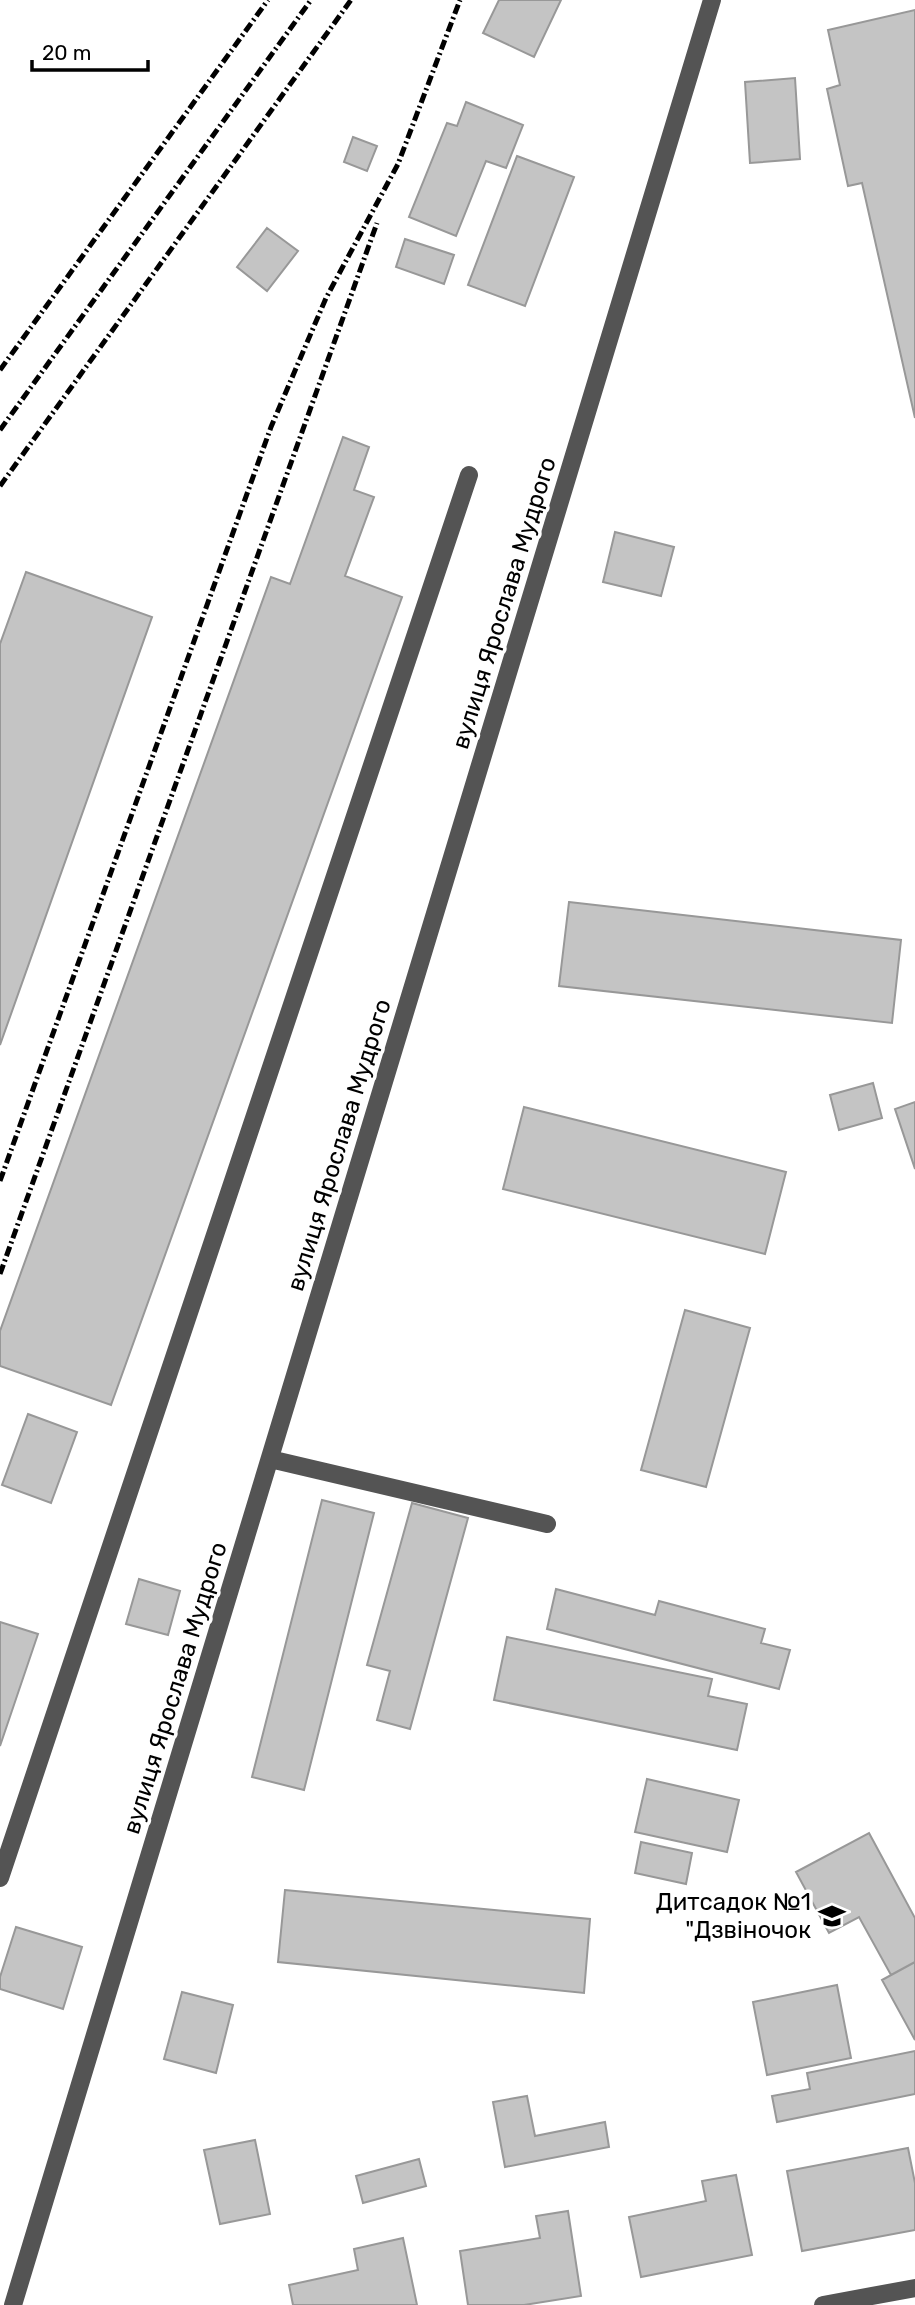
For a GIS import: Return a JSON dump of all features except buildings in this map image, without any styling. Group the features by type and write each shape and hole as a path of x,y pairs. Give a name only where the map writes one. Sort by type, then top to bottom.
{"street":[{"name":"вулиця Ярослава Мудрого","path":"13,2305 712,0"},
{"path":"0,1878 469,475"},
{"path":"270,1459 547,1524"},
{"path":"823,2305 915,2288"}],"railway":[{"path":"0,370 268,0"},
{"path":"0,430 311,0"},
{"path":"0,486 351,0"},
{"path":"0,1181 271,427 326,298 398,164 460,0"},
{"path":"0,1274 377,223"}],"place":[{"name":"Дитсадок №1 \"Дзвіночок","path":"832,1916"}]}
